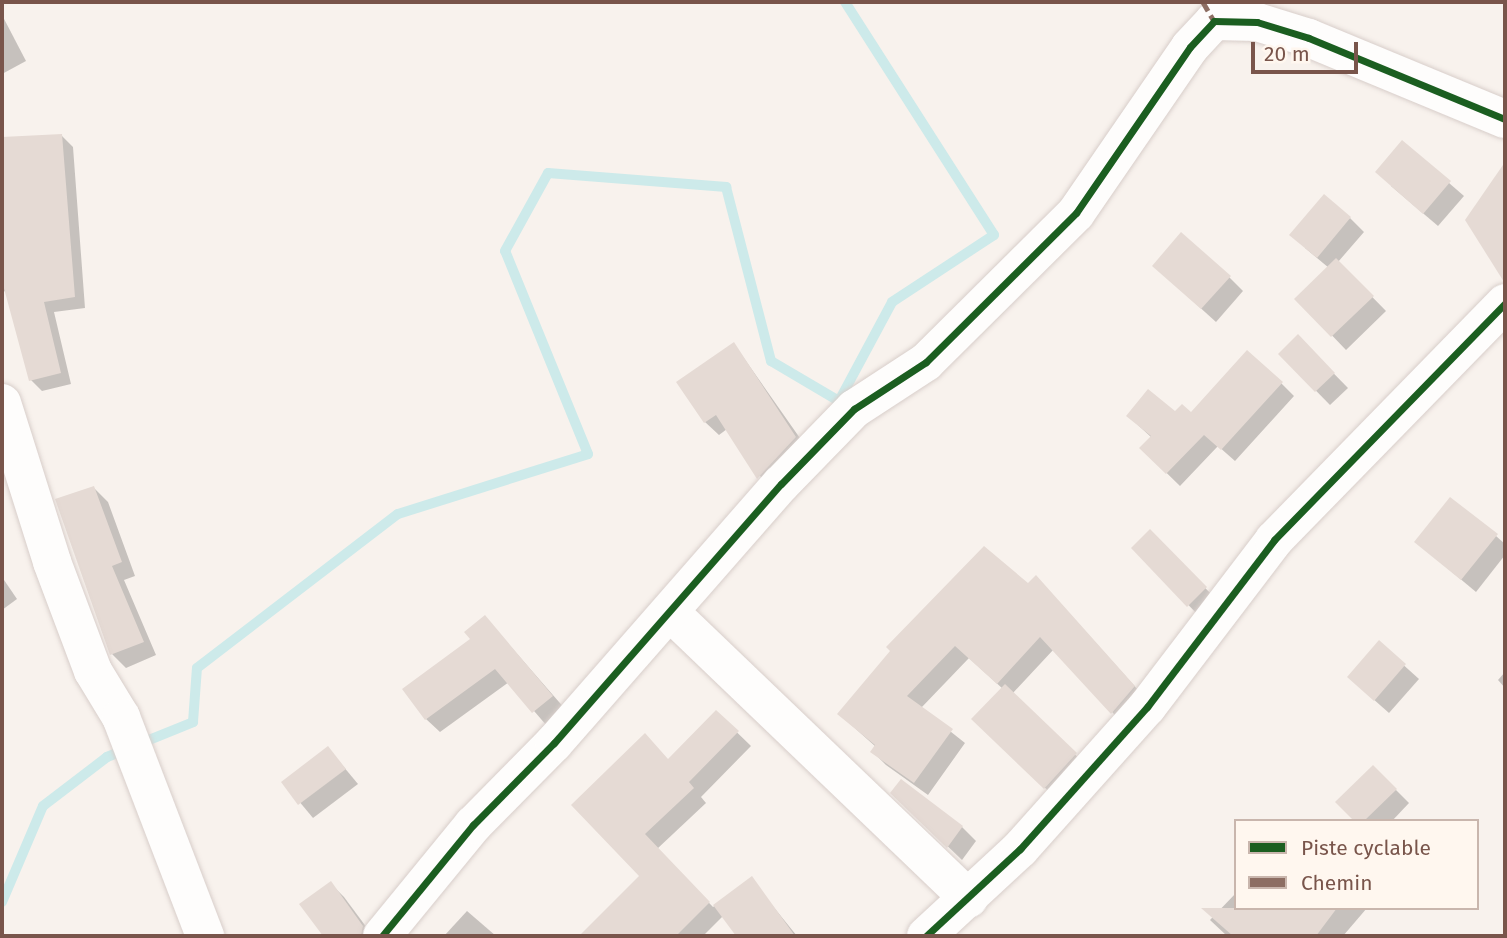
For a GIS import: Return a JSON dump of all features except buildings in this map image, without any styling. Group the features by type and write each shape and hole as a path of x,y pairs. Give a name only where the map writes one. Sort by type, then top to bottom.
{"street":[{"path":"382,936 472,825 554,743 781,484 854,409 926,362 1076,213 1190,47 1214,21 1257,22 1309,38 1505,119"},
{"path":"926,936 1020,849 1147,707 1274,540 1505,303"},
{"path":"2,403 52,562 93,671 121,717 206,936"},
{"path":"670,612 969,899"}],"waterway":[{"path":"2,902 43,806 107,757 193,722 197,668 398,514 588,454 505,251 548,173 726,187 771,361 839,401 892,302 994,235 845,2"}],"marked path":[{"path":"1203,2 1214,21"}],"cycle path":[{"path":"382,936 473,825 554,743 781,484 854,409 926,362 1076,213 1190,47 1214,21 1257,22 1309,38 1505,119"},
{"path":"926,936 1020,849 1147,707 1274,540 1505,303"}]}
